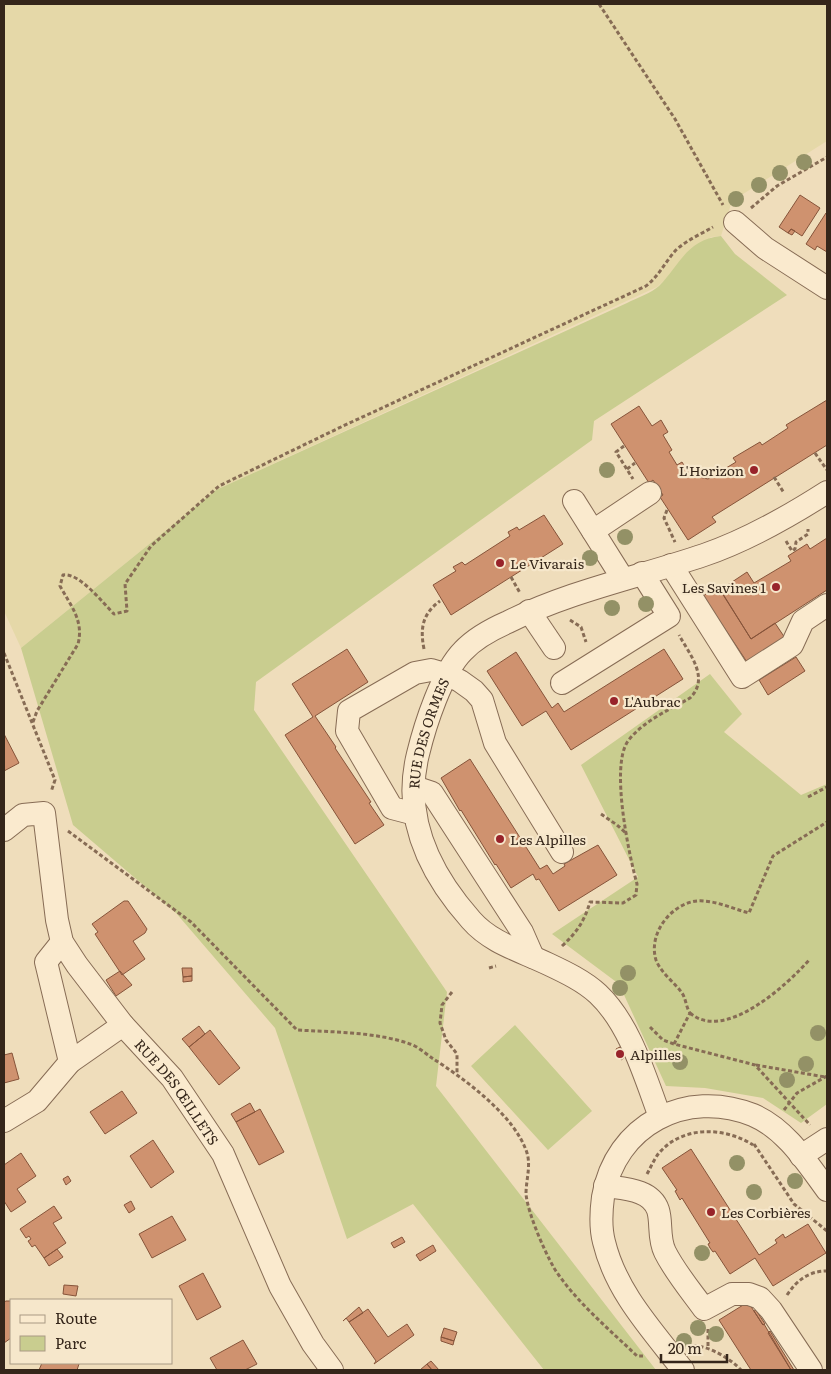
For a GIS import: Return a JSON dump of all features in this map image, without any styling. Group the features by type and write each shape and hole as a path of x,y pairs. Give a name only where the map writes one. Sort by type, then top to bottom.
{"street":[{"path":"734,222 764,248 827,288"},
{"name":"RUE DES ORMES","path":"660,1116 630,1040 606,1002 578,979 504,946 487,934 474,923 452,898 426,856 417,831 414,787 415,764 439,672 478,639 529,611 745,539 827,492"},
{"path":"593,531 647,495"},
{"path":"562,684 669,616 593,531 574,501"},
{"path":"677,563 742,677 792,646 803,621 827,606"},
{"path":"529,611 554,648"},
{"path":"415,814 392,808 347,732 350,711 402,679 439,672 474,691 482,700 495,742 562,852"},
{"path":"414,787 432,793 541,961"},
{"path":"4,830 23,815 44,814"},
{"name":"RUE DES ŒILLETS","path":"44,814 57,920 62,942 77,965 123,1025 172,1078 223,1154 280,1286 314,1344 332,1370"},
{"path":"62,942 46,962 70,1062"},
{"path":"4,1122 37,1101 70,1062 123,1025"},
{"path":"682,1360 616,1279 603,1240 601,1220 605,1186 614,1161 622,1148 636,1133 660,1116 676,1110 698,1107 733,1109 754,1116 771,1126 792,1144 827,1190"},
{"path":"801,1156 826,1140"},
{"path":"605,1186 636,1190 650,1198 658,1211 659,1230 664,1251 704,1309 732,1294 749,1294 760,1298 771,1310 811,1370"}],"path":[{"path":"599,4 675,119 734,222"},
{"path":"33,722 37,711 78,644 82,632 78,617 60,586 63,576 69,574 78,577 114,614 127,611 124,584 151,546 219,486 343,426 646,286 656,278 676,251 690,240 715,225 734,222 777,186 827,157"},
{"path":"624,446 616,452 647,495"},
{"path":"816,453 827,470"},
{"path":"627,469 635,463"},
{"path":"667,510 664,518 677,563"},
{"path":"787,542 792,551 795,549 796,542 808,534 805,524"},
{"path":"439,672 423,648 422,625 429,610 440,601"},
{"path":"541,961 575,935 582,924 590,902 622,903 636,895 637,884 627,834 620,779 620,764 626,743 641,728 690,698 699,684 696,666 669,616"},
{"path":"565,618 580,627 593,664"},
{"path":"4,653 55,780 44,814 191,922 298,1030 353,1033 411,1044 457,1074 496,1109 516,1131 529,1162 526,1195 534,1223 554,1268 570,1289 637,1356 682,1360 694,1346 708,1349 730,1360 741,1370"},
{"path":"808,798 827,787"},
{"path":"600,814 627,834"},
{"path":"810,959 780,990 760,1004 738,1015 719,1020 694,1017 690,1014 682,994 659,966 655,958 655,944 660,928 670,914 680,906 693,901 705,901 749,913 773,856 827,822"},
{"path":"452,992 442,1005 440,1023 446,1040 457,1054 457,1074"},
{"path":"674,1044 690,1014"},
{"path":"648,1024 663,1040 674,1044 755,1064 826,1076"},
{"path":"755,1064 826,1140"},
{"path":"781,1115 797,1093 826,1076"},
{"path":"636,1190 659,1154 679,1138 711,1131 734,1135 753,1145 794,1204 827,1232"},
{"path":"753,1145 757,1141"},
{"path":"771,1310 785,1298 795,1283 810,1274 827,1271"}],"shaded area":[{"path":"4,4 827,4 827,141 732,201 721,236 711,237 657,287 216,490 21,648 4,611"}],"green space":[{"path":"721,236 735,254 787,295 594,421 592,440 256,682 254,710 447,992 436,1086 656,1370 544,1370 413,1204 347,1239 275,1028 176,913 73,825 21,648 216,490 648,293 659,286 692,248 709,238"},
{"path":"710,674 742,714 724,732 801,795 827,784 827,1104 801,1123 763,1098 705,1088 666,1086 619,984 552,934 638,877 581,765"},
{"path":"515,1025 592,1111 548,1150 471,1066"}],"building":[{"path":"800,195 820,208 802,236 791,229 788,233 779,227"},
{"path":"826,213 827,252 817,246 815,250 806,244"},
{"path":"791,229 795,231 792,235 788,233"},
{"name":"L'Horizon","path":"827,400 827,445 712,517 716,522 688,540 660,497 663,495 653,480 649,483 611,424 639,406 652,426 661,420 668,432 663,435 672,450 669,452 677,465 682,462 690,475 708,479 736,462 733,458 760,442 762,445 788,428 786,425"},
{"name":"Le Vivarais","path":"544,515 563,544 451,615 433,585 456,571 453,567 462,562 465,565 510,536 508,532 517,527 519,530"},
{"name":"Les Savines 1","path":"827,538 827,590 751,639 720,590 747,572 754,583 791,561 788,556 807,544 810,549"},
{"path":"718,586 751,639 775,623 785,638 747,662 703,596"},
{"path":"347,649 368,682 315,716 384,825 355,844 285,735 313,717 292,684"},
{"name":"L'Aubrac","path":"664,649 683,679 571,750 546,711 522,726 487,671 516,652 552,708 558,703 564,712"},
{"path":"796,657 805,671 768,695 759,680"},
{"path":"4,734 19,763 4,771"},
{"name":"Les Alpilles","path":"470,759 540,869 547,865 553,874 565,866 564,864 598,845 617,875 559,911 539,879 536,880 533,874 511,888 460,811 441,778"},
{"path":"124,901 128,901 147,929 145,933 133,941 145,959 122,975 95,934 98,932 92,924"},
{"path":"182,968 192,968 192,976 183,977"},
{"path":"120,971 132,985 116,996 106,980"},
{"path":"192,976 192,981 183,982 183,977"},
{"path":"199,1026 205,1034 189,1047 182,1039"},
{"path":"210,1030 240,1068 219,1085 189,1047"},
{"name":"Alpilles","path":"620,1047 624,1058 621,1060 616,1049"},
{"path":"12,1053 19,1079 4,1083 4,1055"},
{"path":"122,1091 137,1113 105,1134 90,1112"},
{"path":"250,1103 255,1112 236,1122 231,1114"},
{"path":"260,1109 284,1152 259,1165 236,1122"},
{"path":"153,1140 174,1172 151,1188 130,1156"},
{"name":"Les Corbières","path":"691,1149 759,1255 777,1243 775,1240 783,1234 785,1238 808,1224 826,1253 773,1286 755,1258 730,1274 715,1251 713,1252 710,1248 708,1244 710,1243 682,1198 680,1200 675,1191 677,1190 662,1168"},
{"path":"21,1153 36,1176 17,1189 26,1202 11,1212 4,1201 4,1165"},
{"path":"68,1176 71,1181 66,1185 63,1179"},
{"path":"131,1201 135,1209 129,1213 124,1205"},
{"path":"54,1206 62,1218 53,1223 66,1243 44,1258 35,1245 32,1247 28,1241 31,1239 29,1236 26,1238 20,1229"},
{"path":"172,1216 186,1240 152,1258 139,1234"},
{"path":"402,1237 405,1242 394,1248 391,1243"},
{"path":"433,1245 436,1251 420,1261 416,1255"},
{"path":"57,1249 63,1257 49,1266 44,1258"},
{"path":"203,1273 221,1307 197,1320 179,1286"},
{"path":"64,1285 78,1286 76,1296 63,1294"},
{"path":"10,1301 10,1339 4,1343 4,1302"},
{"path":"748,1302 764,1324 791,1370 751,1370 719,1320"},
{"path":"359,1307 363,1313 349,1322 346,1318"},
{"path":"368,1309 388,1337 407,1324 414,1335 374,1364 376,1361 349,1322"},
{"path":"756,1310 765,1324 763,1325 754,1311"},
{"path":"444,1328 457,1332 454,1341 441,1337"},
{"path":"770,1331 794,1370 791,1370 768,1333"},
{"path":"441,1337 454,1341 453,1345 441,1341"},
{"path":"243,1340 257,1364 245,1370 217,1370 210,1358"},
{"path":"431,1361 439,1370 432,1370 427,1364"},
{"path":"42,1364 79,1364 77,1370 39,1370"},
{"path":"427,1364 432,1370 420,1370"}],"place":[{"name":"L'Horizon","path":"754,470"},
{"name":"Le Vivarais","path":"500,563"},
{"name":"Les Savines 1","path":"776,587"},
{"name":"L'Aubrac","path":"614,701"},
{"name":"Les Alpilles","path":"500,839"},
{"name":"Alpilles","path":"620,1054"},
{"name":"Les Corbières","path":"711,1212"}]}
